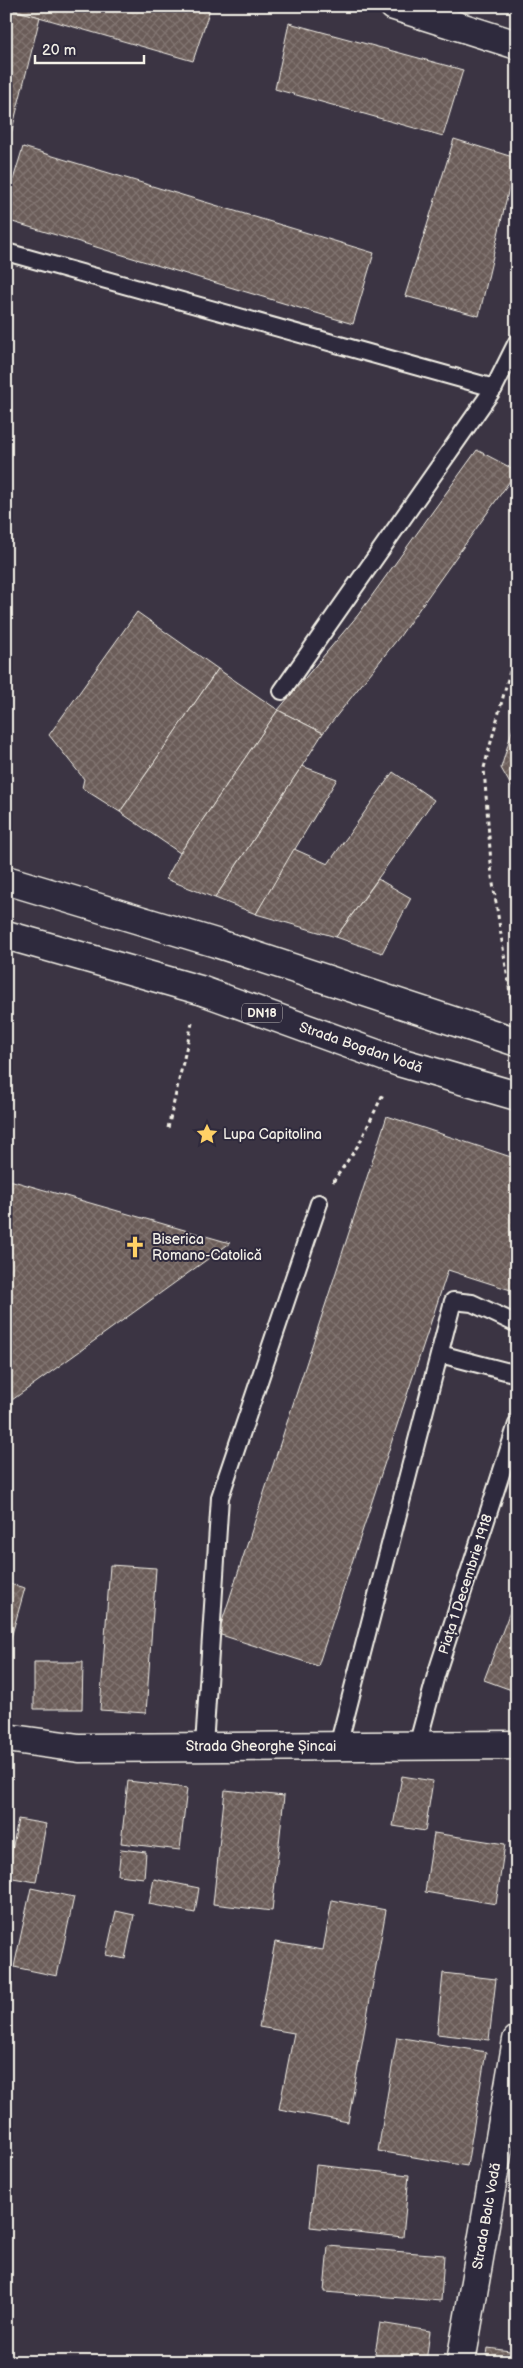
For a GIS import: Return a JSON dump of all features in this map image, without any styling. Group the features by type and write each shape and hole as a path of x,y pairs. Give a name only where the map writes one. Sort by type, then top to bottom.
{"main road":[{"path":"394,6 517,45"},
{"path":"6,880 216,943 517,1042"},
{"name":"Strada Bogdan Vodă","path":"6,935 200,990 399,1062 517,1096"},
{"name":"Strada Gheorghe Șincai","path":"6,1738 79,1748 517,1745"},
{"name":"Strada Balc Vodă","path":"461,2362 517,2040"}],"lane":[{"path":"6,252 494,388"},
{"path":"282,691 494,388 517,342"},
{"path":"204,1746 220,1497 319,1204"},
{"path":"338,1746 454,1301 472,1303 517,1324"},
{"path":"440,1354 517,1374"},
{"name":"Piața 1 Decembrie 1918","path":"417,1746 436,1675 517,1424"}],"path":[{"path":"514,1014 492,878 484,768 517,645"},
{"path":"168,1128 200,990"},
{"path":"319,1204 359,1144 399,1062"}],"building":[{"path":"12,6 211,6 193,61 11,9"},
{"path":"6,8 40,17 6,154"},
{"path":"289,23 463,70 443,136 275,89"},
{"path":"454,139 516,158 479,316 405,296"},
{"path":"23,147 374,253 353,324 6,220 6,203"},
{"path":"477,450 517,471 400,636 323,733 278,710 358,615"},
{"path":"137,612 218,669 120,812 82,788 84,779 49,735"},
{"path":"218,669 278,710 180,853 120,812"},
{"path":"278,710 323,733 215,898 166,879 180,853"},
{"path":"517,714 517,796 501,768"},
{"path":"302,766 337,779 256,914 215,898"},
{"path":"393,772 434,800 336,937 256,914 294,849 328,864"},
{"path":"378,879 411,898 382,953 336,937"},
{"path":"387,1116 517,1159 517,1292 448,1270 318,1666 218,1634"},
{"path":"6,1179 230,1243 12,1400 6,1308"},
{"path":"110,1565 156,1568 146,1713 100,1710"},
{"path":"6,1583 25,1588 10,1641 6,1640"},
{"path":"517,1593 517,1692 484,1680"},
{"path":"34,1662 83,1662 82,1709 34,1709"},
{"path":"402,1776 433,1781 425,1831 393,1826"},
{"path":"128,1781 187,1788 180,1850 121,1843"},
{"path":"225,1790 284,1796 272,1911 213,1904"},
{"path":"18,1819 46,1824 36,1882 7,1877"},
{"path":"434,1833 505,1844 496,1904 425,1892"},
{"path":"121,1849 146,1852 144,1878 118,1875"},
{"path":"154,1879 199,1888 195,1913 149,1904"},
{"path":"31,1888 74,1897 57,1976 14,1967"},
{"path":"332,1900 386,1910 348,2122 279,2109 294,2033 259,2027 275,1942 323,1950"},
{"path":"116,1911 134,1915 125,1959 106,1955"},
{"path":"443,1973 496,1979 489,2040 437,2034"},
{"path":"397,2037 486,2052 467,2166 378,2151"},
{"path":"316,2165 409,2175 403,2237 310,2227"},
{"path":"328,2246 444,2255 441,2301 324,2292"},
{"path":"380,2323 430,2331 426,2362 374,2360"},
{"path":"488,2348 517,2352 517,2362 486,2362"}],"place":[{"name":"Lupa Capitolina","path":"207,1134"},
{"name":"Biserica Romano-Catolică","path":"135,1247"}]}
